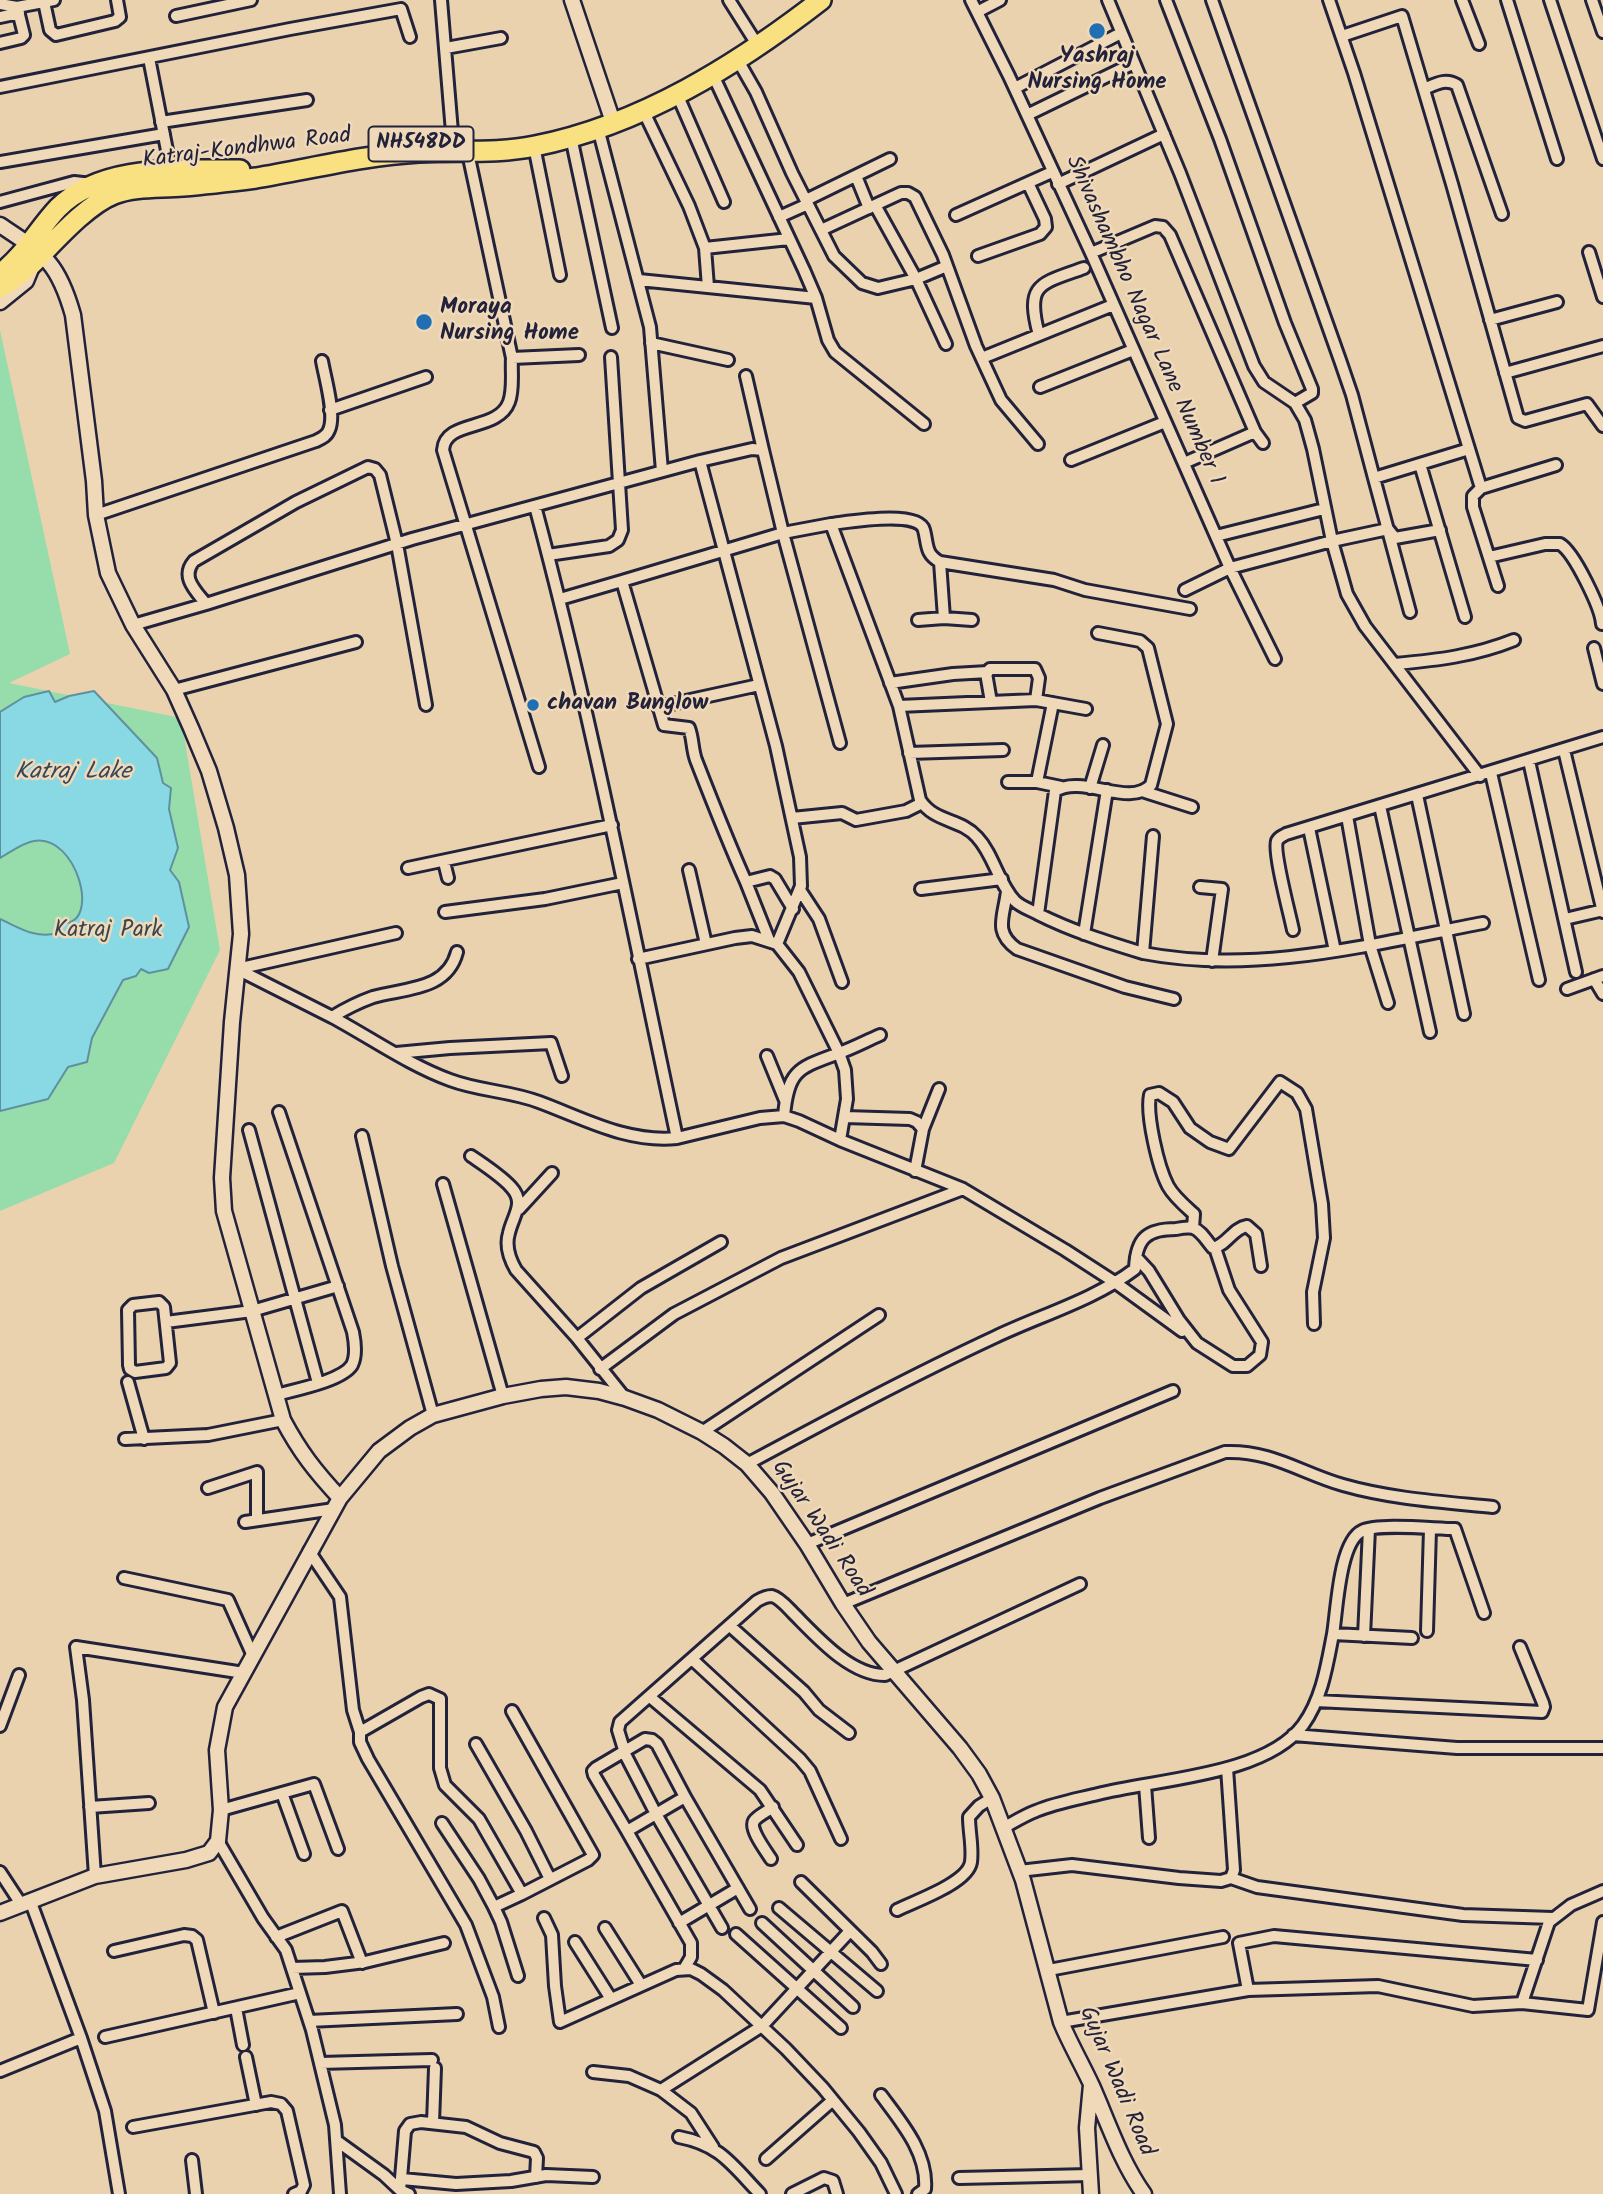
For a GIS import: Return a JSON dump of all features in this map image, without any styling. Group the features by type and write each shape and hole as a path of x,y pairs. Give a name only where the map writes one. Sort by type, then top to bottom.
{"highway":[{"name":"Katraj-Kondhwa Road","path":"19,261 113,195 135,189 243,180 418,152 532,138 643,110 713,75 753,38 807,0"},
{"name":"Katraj-Kondhwa Road","path":"19,261 59,207 81,189 130,174 263,168 384,144 461,148 534,146 571,137 735,56 821,0"},
{"name":"NH548DD","path":"0,288 19,261"}],"street":[{"path":"0,17 49,1 50,30 56,35 116,21 120,17 117,0"},
{"path":"176,16 251,0"},
{"path":"441,0 461,148 512,358 511,393 509,403 501,414 449,435 444,441 443,450 539,766"},
{"path":"572,0 607,121 650,327 662,471"},
{"path":"729,0 753,38"},
{"name":"Shivashambho Nagar Lane Number 1","path":"971,0 1091,253 1230,568 1275,659"},
{"path":"976,12 1000,0"},
{"path":"1108,0 1164,134 1254,366 1264,382 1295,403 1305,420 1324,509 1347,594 1365,626 1485,775 1539,981"},
{"path":"1166,0 1312,389 1311,393 1295,403"},
{"path":"1212,0 1340,360 1410,612"},
{"path":"1329,0 1481,488"},
{"path":"1462,0 1479,44"},
{"path":"1507,0 1557,159"},
{"path":"1550,0 1603,159"},
{"path":"1592,0 1603,32"},
{"path":"0,4 18,10"},
{"path":"0,88 401,9 410,37"},
{"path":"0,43 23,37 18,10"},
{"path":"1342,37 1402,16 1516,413 1521,421 1587,404 1603,426"},
{"path":"1014,88 1122,33"},
{"path":"446,48 501,38"},
{"path":"735,56 767,114 834,256 862,283 878,288 916,279 947,266"},
{"path":"149,58 171,171"},
{"path":"1027,115 1134,63"},
{"path":"713,75 816,298 823,328 835,352 925,424"},
{"path":"1424,89 1444,81 1457,85 1502,214"},
{"path":"677,94 724,202"},
{"path":"0,162 307,100"},
{"path":"643,110 689,206 705,248 708,287"},
{"path":"1058,184 1164,134"},
{"path":"571,137 612,328"},
{"path":"534,146 560,275"},
{"path":"779,217 890,159"},
{"path":"956,215 1052,172"},
{"path":"856,176 916,279 946,344"},
{"path":"0,202 74,181 92,184"},
{"path":"978,256 1040,234 1046,227 1045,219 1028,183"},
{"path":"821,230 901,193 915,197 947,266 1001,400 1038,444"},
{"path":"0,225 26,281 0,302"},
{"path":"1091,253 1155,226 1163,227 1170,235 1255,432 1263,443"},
{"path":"705,248 789,239"},
{"path":"1589,252 1603,297"},
{"path":"19,261 57,272 66,290 73,315 96,514 108,573 133,625 174,690 209,771 234,862 241,934 222,1178 224,1211 283,1420 298,1449 337,1503 245,1522"},
{"path":"1040,335 1033,306 1038,288 1045,282 1084,268"},
{"path":"639,280 816,298"},
{"path":"1490,320 1557,302"},
{"path":"982,358 1113,305"},
{"path":"651,343 728,360"},
{"path":"1505,373 1603,346"},
{"path":"1040,387 1133,350"},
{"path":"512,358 579,355"},
{"path":"548,555 609,546 618,540 622,530 611,357"},
{"path":"96,514 326,436 331,428 331,410 322,361"},
{"path":"746,376 783,533 840,743"},
{"path":"331,410 426,377"},
{"path":"1072,460 1165,422"},
{"path":"1184,463 1255,432"},
{"path":"133,625 465,525 700,461 752,449 763,450"},
{"path":"1374,478 1469,450"},
{"path":"700,461 759,685 801,865 800,890 793,909 773,942"},
{"path":"1420,464 1465,617"},
{"path":"1498,586 1472,501 1475,492 1556,466"},
{"path":"206,604 188,580 189,567 194,561 323,487 368,467 375,469 380,475 397,544 426,705"},
{"path":"535,506 560,598 612,825 677,1138"},
{"path":"1216,536 1324,509"},
{"path":"560,598 783,533 831,524 889,518 921,524 928,552 940,562 1054,580 1085,590 1190,609"},
{"path":"831,524 899,706 914,780 922,803 928,811 963,826 976,836 1007,891 1017,903 1084,934 1143,953 1212,961 1250,961 1335,951 1483,923"},
{"path":"1388,529 1395,537 1440,530"},
{"path":"1185,590 1230,568 1388,529"},
{"path":"1489,557 1545,544 1560,544 1570,553 1590,590 1602,616 1602,624"},
{"path":"940,562 944,618"},
{"path":"622,581 664,725 689,728 694,755 720,823 773,942 799,972 839,1053 848,1085 840,1140"},
{"path":"918,620 972,620"},
{"path":"1098,633 1140,641 1148,648 1152,657 1167,724 1151,785 1145,792"},
{"path":"1395,664 1475,654 1514,640"},
{"path":"174,690 356,642"},
{"path":"1594,648 1603,684"},
{"path":"890,683 988,672 990,669 1035,669 1038,678 1035,700"},
{"path":"988,672 986,678 991,702"},
{"path":"658,707 759,685"},
{"path":"899,706 1035,700 1086,709"},
{"path":"1037,782 1053,703"},
{"path":"1293,930 1276,844 1279,838 1564,750 1602,741"},
{"path":"1090,788 1103,745"},
{"path":"909,753 1003,750"},
{"path":"1564,750 1603,910 1565,919"},
{"path":"1529,761 1576,972"},
{"path":"1008,782 1037,782 1061,787"},
{"path":"1038,914 1055,791 1071,785 1145,792 1192,807"},
{"path":"1084,934 1107,790"},
{"path":"1417,795 1464,1014"},
{"path":"792,818 842,813 856,820 906,811 922,803"},
{"path":"1380,806 1430,1032"},
{"path":"1347,816 1370,945 1388,1003"},
{"path":"408,868 612,825"},
{"path":"1310,828 1335,951"},
{"path":"1143,953 1153,836"},
{"path":"444,862 447,878"},
{"path":"689,870 706,944"},
{"path":"746,882 769,876 775,879 793,909"},
{"path":"921,889 1002,879"},
{"path":"445,912 545,898 623,883"},
{"path":"1200,887 1222,889 1212,961"},
{"path":"800,890 818,919 842,982"},
{"path":"1007,891 1002,933 1006,941 1017,948 1125,987 1174,999"},
{"path":"237,968 396,933"},
{"path":"638,959 752,936 773,942"},
{"path":"332,1017 374,997 421,988 454,965 457,953"},
{"path":"237,968 451,1081 517,1094 612,1132 659,1140 760,1118 784,1116 963,1189 1116,1283 1182,1331"},
{"path":"1567,989 1599,978 1603,994"},
{"path":"784,1116 788,1086 795,1074 810,1063 880,1035"},
{"path":"396,1053 551,1044 562,1076"},
{"path":"767,1056 785,1100"},
{"path":"1193,1228 1194,1214 1168,1186 1153,1135 1148,1105 1150,1095 1159,1093 1173,1102 1190,1128 1210,1142 1229,1149 1280,1082 1287,1085 1297,1093 1306,1109 1322,1204 1324,1238 1313,1292 1314,1324"},
{"path":"915,1171 923,1129 939,1089"},
{"path":"276,1395 340,1375 351,1367 355,1346 353,1332 279,1112"},
{"path":"845,1116 910,1119 923,1129"},
{"path":"249,1130 318,1383"},
{"path":"362,1136 392,1266 433,1415"},
{"path":"471,1156 511,1187 519,1201 519,1209"},
{"path":"552,1173 519,1209 508,1235 510,1259 534,1292 577,1338 625,1398"},
{"path":"443,1184 503,1396"},
{"path":"600,1368 674,1314 781,1258 963,1189"},
{"path":"1215,1248 1239,1228 1247,1226 1256,1234 1261,1266"},
{"path":"747,1464 904,1381 1116,1283 1135,1269 1136,1257 1147,1234 1158,1229 1193,1228 1215,1248 1229,1290 1262,1342 1260,1355 1247,1366 1233,1366 1197,1343 1179,1320 1149,1271 1136,1257"},
{"path":"577,1338 641,1288 721,1242"},
{"path":"166,1322 252,1311 338,1286"},
{"path":"159,1301 164,1307 166,1322 169,1366 135,1373 129,1365 130,1307 159,1301"},
{"path":"702,1432 879,1315"},
{"path":"128,1382 144,1439"},
{"name":"Gujar Wadi Road","path":"218,1841 221,1810 217,1750 225,1707 337,1503 379,1451 433,1415 541,1389 566,1387 599,1391 658,1410 702,1432 747,1464 772,1493 807,1544 869,1642 979,1774 992,1798 1019,1871 1049,1970 1061,2022 1132,2177 1144,2194"},
{"path":"807,1544 1173,1391"},
{"path":"125,1439 208,1435 283,1420"},
{"path":"843,1604 1100,1498 1225,1452 1242,1451 1265,1455 1341,1485 1376,1493 1493,1507"},
{"path":"208,1488 257,1472 257,1520"},
{"path":"1364,1636 1369,1529"},
{"path":"1003,1828 1037,1810 1100,1793 1227,1768 1262,1756 1293,1735 1302,1726 1316,1701 1333,1634 1343,1565 1347,1551 1358,1533 1369,1529 1455,1529 1484,1613"},
{"path":"1427,1631 1430,1529"},
{"path":"309,1551 340,1597 353,1710 360,1732 360,1742 472,1939 493,1997 499,2027"},
{"path":"124,1578 228,1600 253,1656"},
{"path":"722,1928 656,1814 625,1752 618,1730 620,1722 757,1601 771,1596 777,1598 816,1636 855,1668 878,1675 894,1673 964,1637 1080,1584"},
{"path":"730,1626 804,1692 819,1710 849,1733"},
{"path":"1333,1634 1412,1637"},
{"path":"95,1876 83,1700 76,1647 244,1673"},
{"path":"1316,1701 1542,1712 1545,1707 1520,1647"},
{"path":"693,1660 810,1771 841,1839"},
{"path":"0,1726 19,1675"},
{"path":"360,1732 421,1697 429,1694 440,1699 440,1768 445,1785 480,1819 522,1894"},
{"path":"650,1697 760,1790 797,1844"},
{"path":"494,1907 550,1880 593,1855 512,1711"},
{"path":"1293,1735 1457,1748 1603,1748"},
{"path":"684,1969 691,1957 692,1948 593,1771 645,1739 652,1740 750,1909"},
{"path":"476,1744 526,1831 550,1880"},
{"path":"1227,1768 1234,1870 1231,1878"},
{"path":"221,1810 314,1784 338,1849"},
{"path":"1145,1785 1149,1838"},
{"path":"282,1793 304,1854"},
{"path":"627,1831 685,1797"},
{"path":"897,1909 951,1884 966,1872 971,1861 970,1817 979,1806 992,1798"},
{"path":"90,1807 149,1804"},
{"path":"771,1859 752,1824 774,1807"},
{"path":"442,1823 494,1907 518,1976"},
{"path":"0,1913 95,1876 186,1860 209,1853 218,1841 263,1918 286,1950 320,2063 337,2140 340,2194"},
{"path":"1019,1871 1072,1865 1179,1878 1217,1881 1231,1878 1257,1886 1463,1916 1553,1918"},
{"path":"0,1872 26,1902 81,2038 104,2111 119,2194"},
{"path":"801,1882 881,1964"},
{"path":"679,1923 738,1888"},
{"path":"1528,2003 1528,1989 1549,1922 1577,1902 1603,1891"},
{"path":"779,1908 877,1991"},
{"path":"276,1937 342,1911 362,1963"},
{"path":"544,1918 552,1936 560,2022 676,1970 691,1969 712,1982 807,2070 881,2162 896,2194"},
{"path":"1061,2022 1248,1990 1378,1986 1473,2006 1528,2003 1588,2010 1603,1922"},
{"path":"762,1923 853,2007"},
{"path":"605,1928 641,1985"},
{"path":"661,2090 762,2026 850,1931"},
{"path":"736,1934 841,2028"},
{"path":"114,1951 184,1935 192,1936 197,1940 214,2012"},
{"path":"1248,1990 1239,1943 1274,1936 1537,1960"},
{"path":"1049,1970 1223,1937"},
{"path":"292,1968 362,1963 444,1942"},
{"path":"575,1942 611,1999"},
{"path":"105,2037 300,1993"},
{"path":"236,2008 256,2105"},
{"path":"309,2021 457,2014"},
{"path":"0,2071 81,2038"},
{"path":"320,2063 433,2064 433,2123"},
{"path":"593,2072 629,2076 661,2090 691,2113 713,2147 760,2194"},
{"path":"1091,2084 1087,2128 1091,2194"},
{"path":"881,2095 904,2127 921,2158 925,2189 918,2194"},
{"path":"766,2159 833,2100"},
{"path":"133,2127 271,2102 281,2104 287,2111 304,2185 301,2191 294,2194"},
{"path":"404,2187 405,2131 410,2124 421,2122 466,2127 500,2143 534,2152 537,2158 536,2176"},
{"path":"679,2137 713,2147"},
{"path":"337,2140 404,2187 511,2181 536,2176 593,2177"},
{"path":"192,2160 196,2194"},
{"path":"959,2178 1090,2175"},
{"path":"792,2194 816,2180 828,2178 834,2183 837,2194"}],"green space":[{"name":"Katraj Park","path":"0,330 70,654 9,683 181,718 220,950 114,1163 0,1211"}],"water":[{"name":"Katraj Lake","path":"49,691 55,702 94,691 157,758 163,783 171,788 169,809 178,848 170,870 179,882 189,927 168,969 149,973 141,969 136,976 123,980 92,1038 87,1062 68,1067 48,1099 0,1111 0,919 28,932 42,935 58,933 62,923 74,920 81,910 79,880 72,864 62,851 49,842 30,842 0,858 0,712 24,697"}],"place":[{"name":"Yashraj Nursing Home","path":"1097,31"},
{"name":"Moraya Nursing Home","path":"424,322"},
{"name":"chavan Bunglow","path":"533,705"}]}
